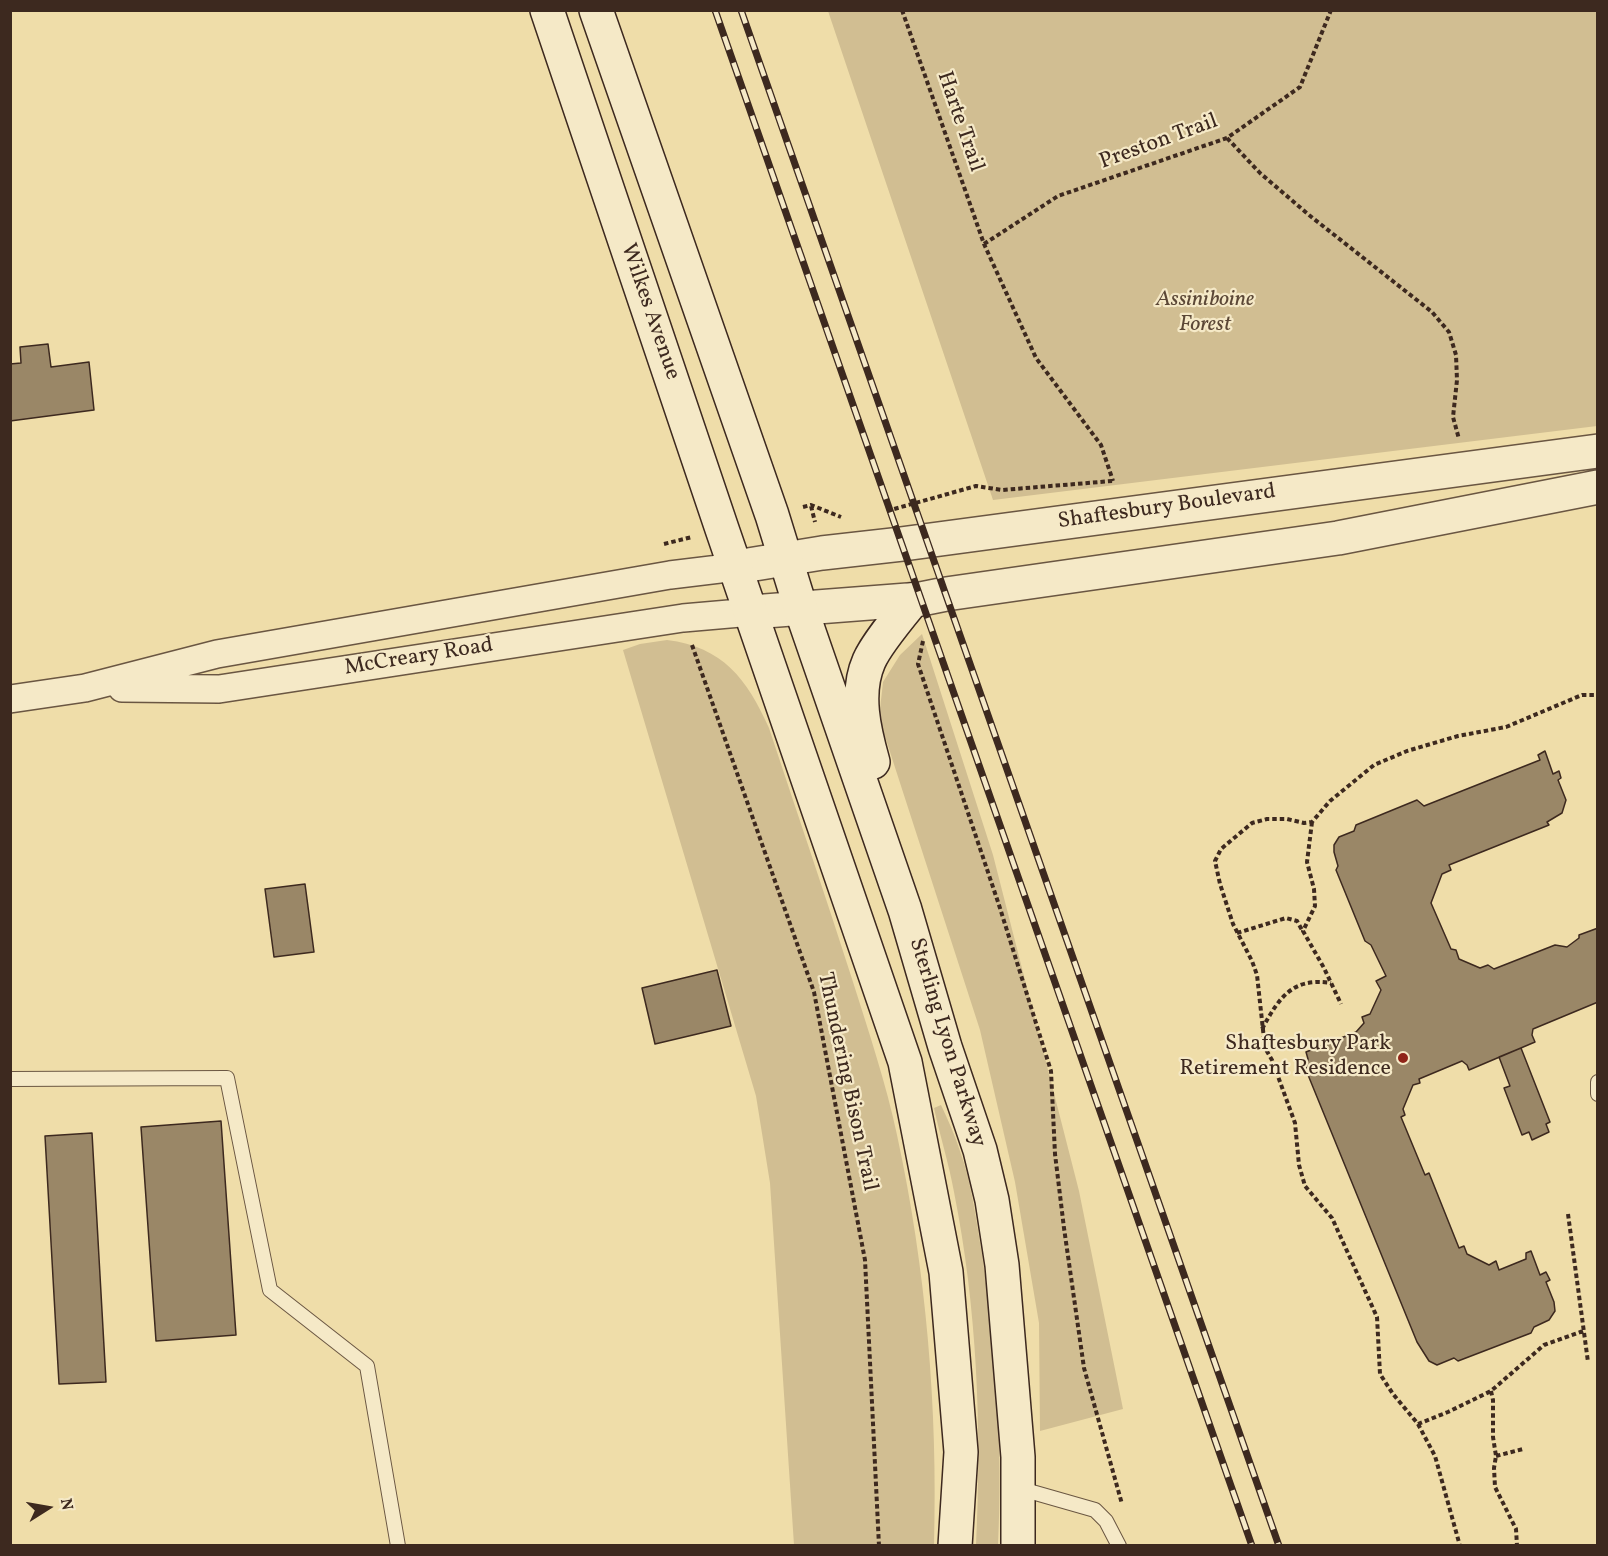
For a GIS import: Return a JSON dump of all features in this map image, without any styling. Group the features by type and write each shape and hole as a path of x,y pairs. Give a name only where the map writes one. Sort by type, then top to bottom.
{"main road":[{"name":"Wilkes Avenue","path":"547,10 752,612"},
{"path":"596,10 786,559"},
{"name":"Shaftesbury Boulevard","path":"736,567 1598,451"},
{"path":"752,612 925,598 1338,538 1598,487"},
{"name":"Sterling Lyon Parkway","path":"786,559 904,910 945,1047 980,1150 992,1200 1002,1265 1018,1457 1018,1545"},
{"path":"904,910 892,831 863,726 862,689 869,661 925,598"},
{"name":"Sterling Lyon Parkway","path":"752,612 905,1062 946,1272 961,1452 956,1545"}],"street":[{"name":"McCreary Road","path":"10,699 85,688 217,654 670,575 736,567"},
{"name":"McCreary Road","path":"85,688 219,688 683,618 752,612"}],"lane":[{"path":"10,1079 227,1078 270,1290 367,1366 398,1545"},
{"path":"1598,1082 1598,1094"},
{"path":"1018,1488 1095,1510 1106,1521 1119,1545"}],"path":[{"name":"Harte Trail","path":"902,10 984,244 1036,358 1101,445 1113,481 1002,490 976,486 912,504"},
{"name":"Preston Trail","path":"984,244 1058,196 1227,138 1300,87 1331,10"},
{"path":"1227,138 1260,173 1309,215 1432,312 1449,332 1456,355 1457,380 1454,417 1461,447"},
{"path":"880,512 912,504 921,541"},
{"path":"811,505 840,517 850,516"},
{"path":"925,598 926,626 918,664 999,905 1051,1071 1061,1207 1084,1368 1125,1514"},
{"name":"Thundering Bison Trail","path":"691,643 814,992 865,1260 879,1545"},
{"path":"1303,931 1315,906 1314,889 1307,862 1312,822 1330,801 1374,765 1407,751 1458,736 1506,727 1582,695 1598,695"},
{"path":"1312,822 1267,819 1252,823 1221,849 1215,861 1233,924 1257,975 1261,1004 1261,1031 1265,1048 1272,1060 1295,1124 1299,1165 1305,1186 1332,1218 1377,1317 1380,1374 1418,1424 1436,1456 1460,1545"},
{"path":"1238,933 1286,918 1297,921 1332,983 1341,1004"},
{"path":"1261,1031 1274,1007 1287,993 1301,984 1314,980 1332,983"},
{"path":"1568,1214 1588,1362"},
{"path":"1418,1424 1491,1391 1544,1345 1584,1331"},
{"path":"1491,1391 1496,1456 1495,1487 1516,1529 1517,1545"},
{"path":"1496,1456 1522,1449"}],"green space":[{"name":"Assiniboine Forest","path":"828,11 1597,11 1597,426 993,500"},
{"path":"922,634 993,855 1079,1191 1123,1409 1040,1431 1039,1323 1015,1182 980,1030 879,718 883,682 900,655"},
{"path":"667,640 687,644 718,658 742,680 761,710 769,728 877,1058 893,1116 907,1185 923,1287 932,1390 934,1545 794,1545 770,1183 756,1096 623,650 640,644"},
{"path":"941,1105 956,1139 968,1176 987,1290 995,1363 999,1436 998,1545 976,1545 978,1412 973,1323 962,1235 934,1108"}],"building":[{"path":"48,344 51,367 89,362 94,410 10,421 10,364 21,363 20,347"},
{"name":"Shaftesbury Park Retirement Residence","path":"1545,751 1553,774 1559,771 1561,778 1558,780 1566,800 1562,813 1547,822 1549,825 1449,865 1451,870 1442,874 1431,903 1451,949 1456,950 1459,959 1480,968 1488,965 1494,969 1555,945 1567,947 1579,938 1579,935 1598,928 1598,1002 1533,1029 1532,1035 1535,1042 1469,1070 1462,1061 1419,1079 1420,1083 1413,1085 1403,1109 1405,1115 1401,1117 1425,1175 1429,1173 1459,1248 1464,1246 1467,1254 1489,1265 1496,1261 1499,1270 1526,1259 1526,1253 1531,1251 1540,1275 1546,1272 1550,1280 1546,1282 1555,1311 1549,1320 1534,1327 1531,1333 1458,1361 1454,1358 1437,1365 1429,1361 1417,1342 1306,1070 1308,1059 1306,1052 1356,1032 1364,1023 1362,1017 1370,1014 1381,990 1376,981 1386,976 1371,945 1365,941 1336,870 1338,866 1334,845 1339,837 1354,831 1356,825 1417,800 1424,806 1540,760 1538,755"},
{"path":"305,884 314,952 274,957 265,889"},
{"path":"717,970 731,1026 655,1044 642,988"},
{"path":"1521,1048 1550,1122 1546,1124 1549,1132 1532,1140 1529,1132 1522,1135 1504,1088 1510,1086 1499,1057"},
{"path":"221,1121 236,1335 156,1341 141,1127"},
{"path":"92,1133 106,1382 59,1384 45,1136"}],"railway":[{"path":"715,10 1252,1546"},
{"path":"741,10 1279,1546"}],"place":[{"name":"Shaftesbury Park Retirement Residence","path":"1403,1058"}]}
